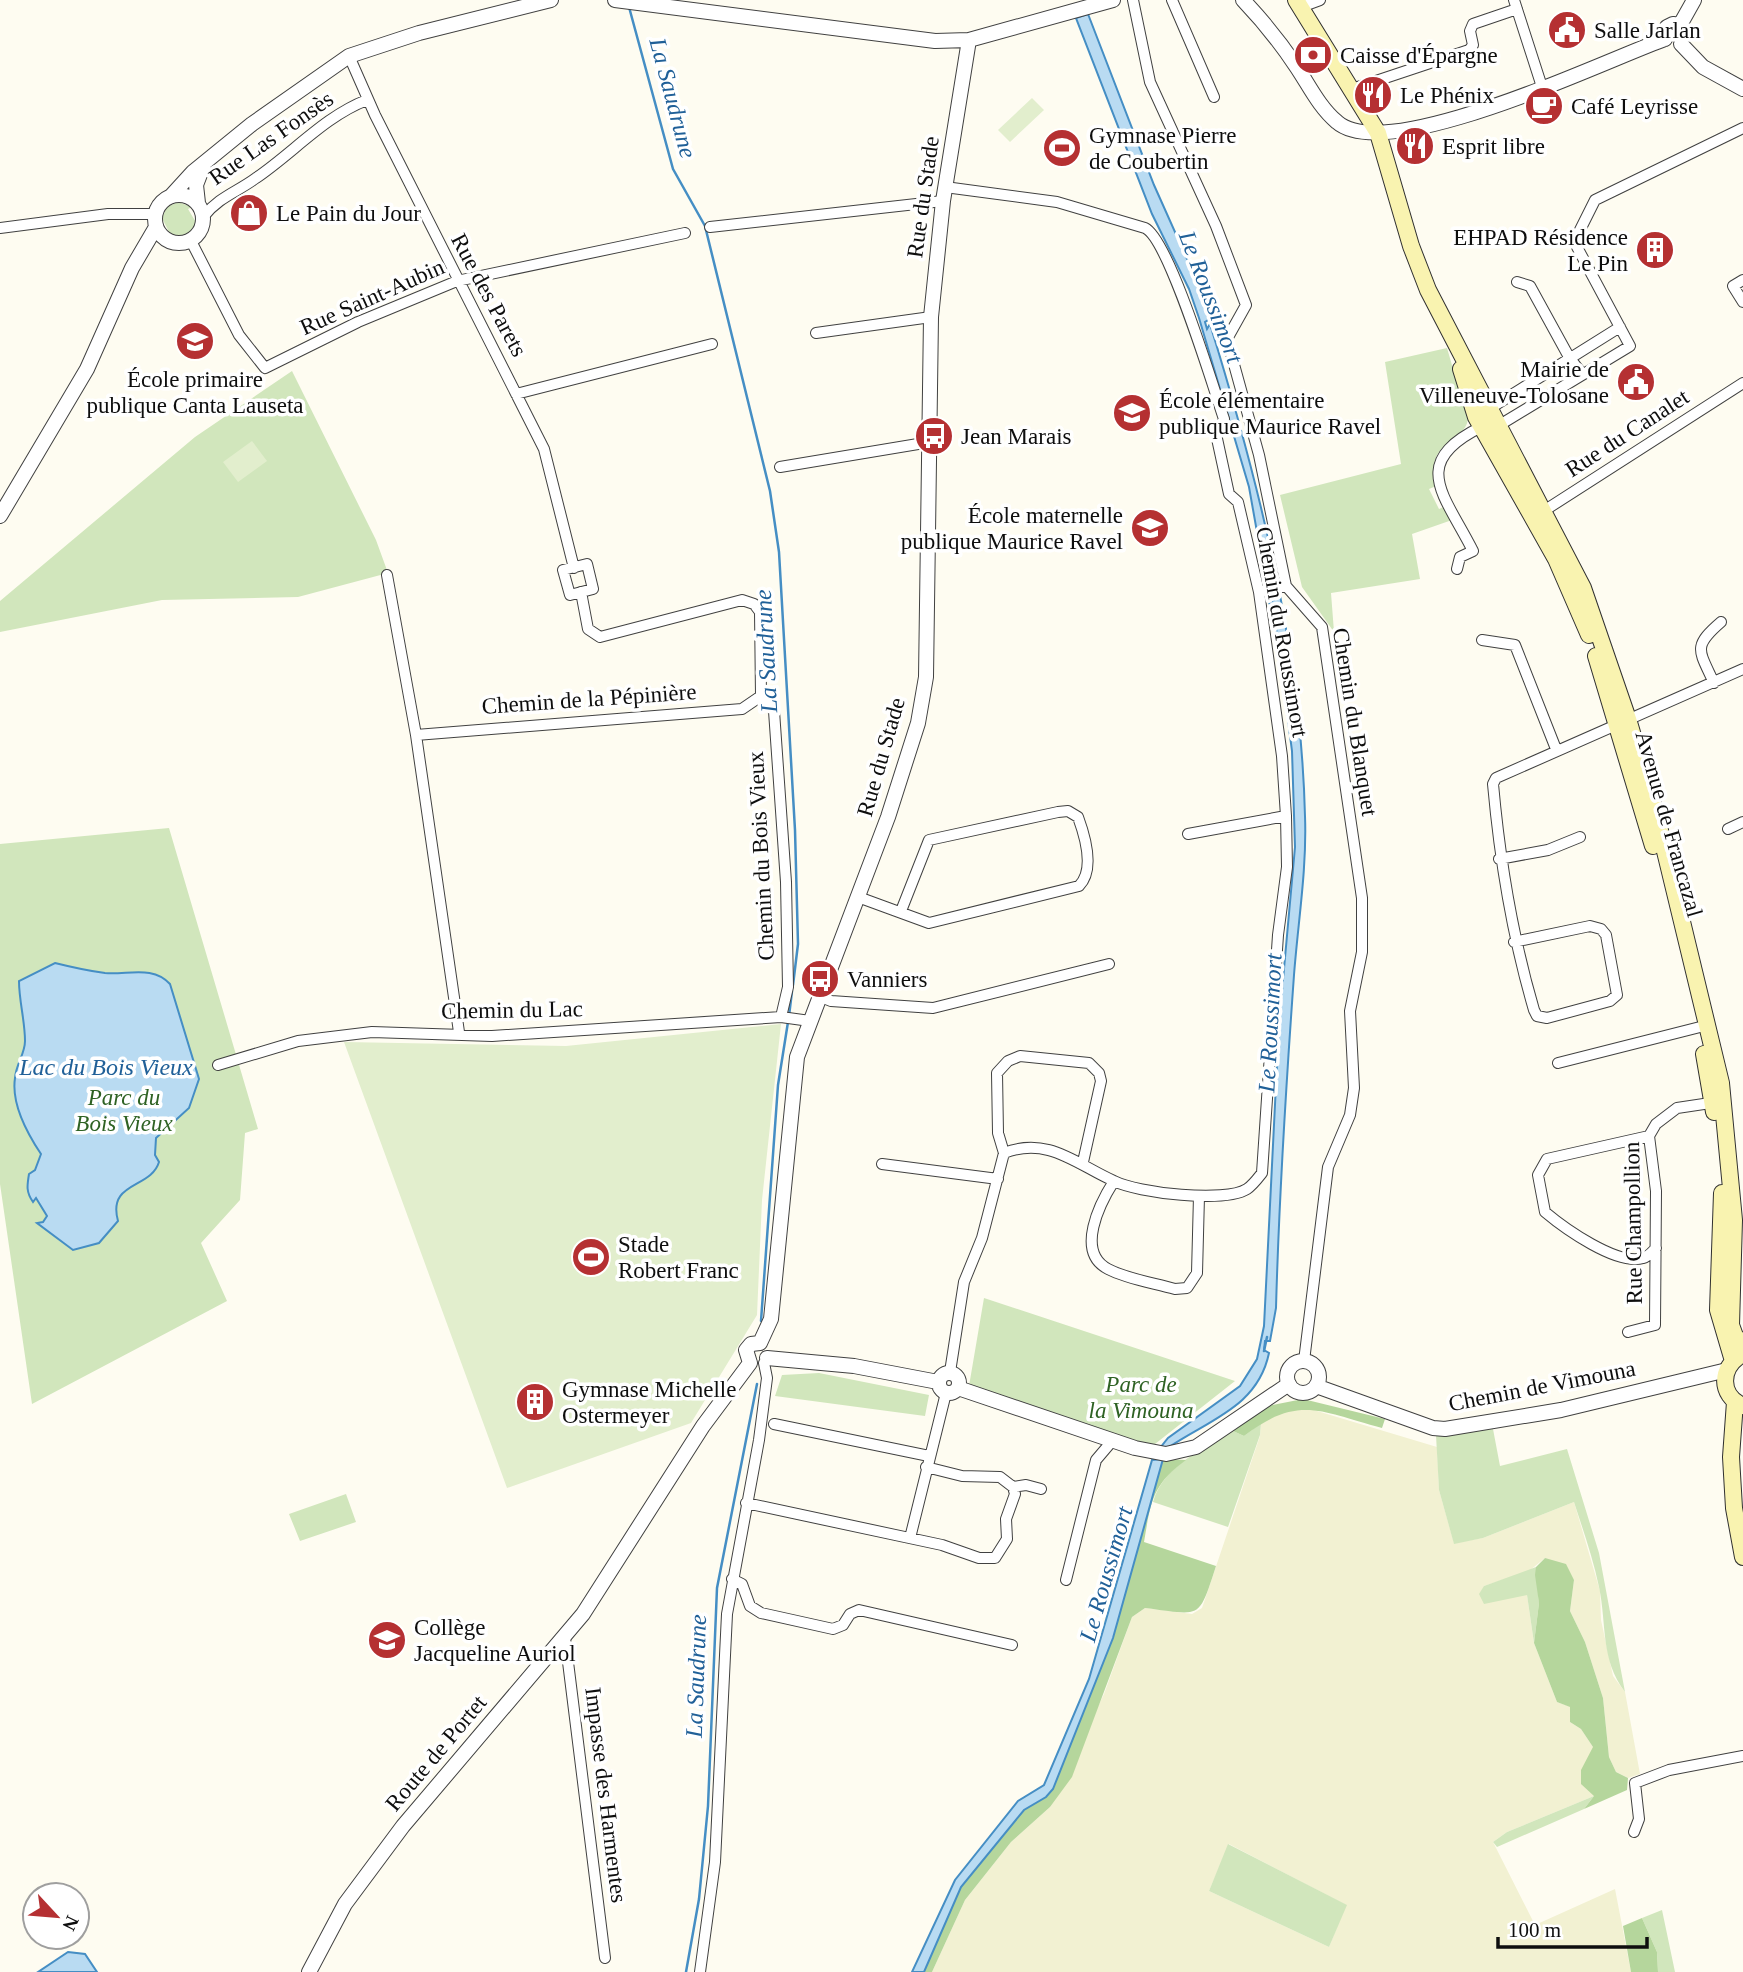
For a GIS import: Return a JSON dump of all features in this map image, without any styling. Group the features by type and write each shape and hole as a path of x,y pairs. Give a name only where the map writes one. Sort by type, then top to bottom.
{"main road":[{"name":"Avenue de Francazal","path":"1299,4 1378,133 1411,246 1428,290 1450,330 1486,423 1537,515 1623,722 1665,892 1703,1026 1718,1101 1734,1220 1731,1317 1735,1336 1743,1343"},
{"name":"Avenue de Francazal","path":"1718,1101 1723,1219 1718,1310 1739,1404"},
{"path":"1739,1404 1731,1457 1734,1508 1743,1557"},
{"path":"1743,1423 1743,1504"}],"street":[{"path":"0,516 87,369 156,220 161,202 252,124 349,56 419,33 551,0"},
{"path":"617,0 914,40 969,40 1110,0"},
{"name":"Chemin du Blanquet","path":"1133,0 1150,82 1216,226 1246,305 1227,340 1259,455 1286,586 1322,627 1362,898 1362,952 1350,1012 1354,1088 1350,1115 1328,1167 1304,1361"},
{"path":"1172,0 1214,97"},
{"path":"1243,0 1274,34 1315,97 1337,123 1358,131 1378,133 1393,133 1474,112 1543,90 1665,39"},
{"path":"1299,4 1320,0"},
{"path":"1680,25 1694,0"},
{"path":"1352,89 1469,50 1473,45 1471,26 1515,5 1543,90"},
{"path":"1665,39 1668,25 1680,25"},
{"path":"1665,39 1673,46 1681,44 1686,34 1680,25"},
{"name":"Rue du Stade","path":"760,1361 767,1349 760,1343 771,1319 793,1073 806,1020 821,997 888,817 918,723 926,677 931,317 944,194 969,40"},
{"path":"1681,44 1703,67 1743,89"},
{"name":"Rue des Parets","path":"349,56 367,100 516,394 551,470 573,564"},
{"name":"Rue Las Fonsès","path":"201,209 255,180 341,113 367,100"},
{"path":"1457,569 1460,558 1473,551 1441,486 1438,463 1449,446 1486,423 1630,346 1577,247 1577,236 1595,200 1743,128"},
{"path":"138,260 173,243 191,240 200,233 201,209 196,185 205,162"},
{"name":"Chemin du Roussimort","path":"710,227 944,194 1057,202 1151,231 1184,299 1224,419 1216,434 1229,494 1238,502 1259,592 1282,756 1286,816 1287,867 1278,935 1264,1167 1253,1184 1245,1190 1199,1196"},
{"path":"172,195 183,195 201,209"},
{"path":"0,228 108,214 156,220"},
{"path":"156,220 163,237 173,243"},
{"name":"Rue Saint-Aubin","path":"191,240 239,335 265,368 358,322 457,281 685,233"},
{"path":"1740,298 1733,286 1743,280"},
{"path":"1517,282 1530,286 1569,357 1582,374"},
{"path":"816,333 931,317"},
{"path":"1486,423 1569,357 1620,327"},
{"path":"516,394 712,344"},
{"name":"Rue du Canalet","path":"1537,515 1743,383"},
{"path":"780,467 930,442"},
{"path":"573,564 587,564 593,589 569,595 563,570 573,564"},
{"path":"387,575 416,735 459,1032"},
{"path":"1259,592 1286,586"},
{"path":"581,592 589,629 600,637 742,600 754,604 760,612 761,696"},
{"path":"1714,682 1699,651 1702,639 1721,622"},
{"path":"1482,640 1515,645 1556,749"},
{"path":"1514,942 1590,926 1601,929 1606,935 1617,995 1610,1001 1547,1018 1537,1016 1514,942 1499,859 1493,784 1496,778 1556,749 1743,669"},
{"name":"Chemin de la Pépinière","path":"416,735 742,709 761,696"},
{"name":"Chemin du Bois Vieux","path":"761,696 774,711 784,856 788,987 783,1018"},
{"path":"858,897 929,923 1079,887 1088,872 1083,830 1078,817 1068,811 1058,812 929,840 901,911"},
{"path":"1188,834 1286,816"},
{"path":"1727,829 1743,822"},
{"path":"1499,859 1548,850 1580,837"},
{"path":"821,997 831,1001 933,1007 1109,964"},
{"name":"Chemin du Lac","path":"218,1065 298,1041 372,1032 459,1032 492,1036 783,1018 806,1020"},
{"path":"1558,1063 1703,1026"},
{"path":"910,1538 948,1384 964,1282 982,1238 1004,1153 997,1107 998,1073 1002,1066 1020,1056 1089,1063 1096,1069 1101,1081 1083,1162"},
{"name":"Rue Champollion","path":"1628,1332 1655,1325 1656,1191 1649,1136 1656,1124 1677,1108 1718,1101"},
{"path":"1649,1136 1547,1159 1538,1175 1545,1212 1600,1248 1620,1258 1632,1259 1645,1258 1656,1248"},
{"path":"1004,1153 1037,1146 1083,1162 1114,1181 1149,1191 1199,1196 1197,1273 1187,1288 1175,1289 1106,1268 1094,1254 1091,1241 1093,1230 1102,1200 1114,1181"},
{"path":"882,1164 998,1179"},
{"path":"700,1972 715,1862 732,1579 760,1440 767,1378 760,1361 854,1366 948,1384 1113,1440 1160,1453 1196,1447 1289,1384"},
{"name":"Route de Portet","path":"309,1972 345,1904 403,1826 565,1638 634,1537 695,1437 760,1361"},
{"path":"1304,1361 1317,1370 1316,1386 1302,1392 1289,1384 1287,1375 1291,1367 1304,1361"},
{"name":"Chemin de Vimouna","path":"1316,1386 1433,1428 1445,1429 1561,1410 1732,1368"},
{"path":"746,1503 910,1538 979,1558 995,1558 1007,1539 1006,1519 1015,1494 1013,1487 1000,1477 962,1476 928,1461 774,1424"},
{"path":"1066,1580 1096,1460 1113,1440"},
{"path":"1013,1487 1026,1485 1041,1489"},
{"path":"732,1579 742,1584 753,1610 833,1629 844,1625 850,1614 859,1610 1012,1645"},
{"name":"Impasse des Harmentes","path":"565,1638 605,1958"},
{"path":"1634,1832 1639,1819 1635,1783 1669,1770 1743,1756"}],"green space":[{"path":"1032,98 1044,110 1010,142 998,130"},
{"path":"178,202 192,207 188,209 197,224 182,237 170,234 162,218 167,207"},
{"path":"1447,348 1468,420 1459,435 1439,452 1434,471 1436,486 1429,489 1439,509 1446,506 1452,520 1412,534 1420,579 1331,593 1334,632 1302,587 1280,495 1401,464 1385,362"},
{"path":"292,371 376,540 388,573 298,597 162,600 0,632 0,601 195,437"},
{"path":"252,441 267,461 238,482 223,462"},
{"name":"Parc du Bois Vieux","path":"169,828 258,1129 245,1133 240,1200 201,1243 227,1301 32,1404 0,1184 0,844"},
{"name":"Stade Robert Franc","path":"781,1024 762,1200 757,1315 691,1423 507,1488 344,1042 566,1046"},
{"name":"Parc de la Vimouna","path":"984,1298 1235,1381 1155,1444 1137,1443 969,1386"},
{"path":"819,1373 929,1395 925,1416 775,1396 782,1375"},
{"path":"1303,1399 1385,1419 1382,1428 1326,1412 1296,1411 1263,1423 1244,1436 1233,1431 1267,1406"},
{"path":"1307,1408 1437,1447 1439,1490 1454,1543 1483,1538 1574,1502 1600,1591 1601,1620 1613,1676 1625,1692 1640,1774 1628,1778 1616,1772 1609,1757 1603,1698 1585,1642 1570,1611 1574,1580 1545,1558 1529,1571 1484,1586 1527,1595 1534,1643 1557,1702 1571,1707 1570,1722 1581,1729 1593,1747 1594,1796 1507,1832 1493,1842 1535,1925 1615,1889 1631,1972 932,1972 965,1900 1011,1842 1050,1807 1104,1694 1132,1617 1145,1608 1192,1614 1202,1608 1260,1436 1261,1423 1283,1412","holes":["1229,1844 1346,1905 1329,1947 1209,1891"]},
{"path":"1261,1423 1260,1435 1228,1527 1153,1502 1158,1489 1175,1468 1233,1431 1244,1436"},
{"path":"1493,1429 1500,1466 1567,1449 1599,1553 1625,1692 1617,1680 1608,1654 1599,1587 1574,1502 1483,1538 1454,1544 1439,1490 1436,1435"},
{"path":"1163,1459 1186,1460 1166,1478 1155,1495 1144,1542 1216,1566 1205,1597 1201,1605 1188,1612 1145,1608 1132,1617 1072,1777 1050,1807 1011,1842 965,1900 932,1972 924,1972 961,1887 1024,1810 1053,1789 1113,1638"},
{"path":"346,1494 356,1522 300,1541 289,1514"},
{"path":"1545,1558 1566,1564 1574,1580 1570,1611 1585,1642 1603,1698 1609,1757 1616,1772 1628,1778 1627,1790 1584,1809 1594,1796 1581,1784 1581,1770 1593,1747 1581,1729 1570,1722 1570,1707 1557,1702 1534,1643 1539,1603 1536,1567"},
{"path":"1536,1567 1539,1603 1534,1643 1527,1595 1484,1604 1479,1594 1484,1586"},
{"path":"1594,1796 1584,1809 1497,1847 1493,1842 1507,1832"},
{"path":"1228,1844 1347,1905 1329,1947 1209,1891"},
{"path":"1662,1910 1675,1972 1658,1972 1657,1952 1642,1918"},
{"path":"1642,1918 1657,1952 1658,1972 1631,1972 1623,1926"}],"water":[{"path":"1088,14 1154,185 1213,317 1205,322 1207,329 1210,324 1245,444 1274,567 1286,629 1302,753 1305,816 1303,876 1283,1142 1276,1308 1270,1341 1265,1341 1264,1350 1269,1353 1255,1386 1244,1399 1169,1447 1160,1448 1168,1438 1240,1386 1257,1359 1264,1326 1279,1024 1295,847 1292,751 1275,620 1269,602 1274,600 1272,593 1268,594 1249,487 1189,289 1152,214 1076,18"},
{"name":"Lac du Bois Vieux","path":"55,963 105,973 140,972 163,978 170,984 199,1079 189,1108 156,1138 155,1155 159,1162 154,1171 124,1192 119,1199 116,1208 118,1221 99,1243 73,1250 37,1223 43,1222 47,1216 36,1198 33,1202 28,1185 29,1174 35,1170 41,1154 21,1118 14,1088 25,1041 19,981"},
{"path":"1163,1459 1113,1638 1053,1789 1046,1797 1024,1810 961,1887 924,1972 912,1972 955,1880 1018,1801 1044,1785 1089,1679 1152,1460"},
{"path":"68,1952 85,1954 97,1972 38,1972"}],"waterway":[{"name":"La Saudrune","path":"629,7 673,169 705,226 770,491 779,552 795,830 798,944 793,985"},
{"name":"La Saudrune","path":"789,1016 792,991"},
{"name":"La Saudrune","path":"761,1321 778,1085 788,1022"},
{"name":"Le Roussimort","path":"1264,1351 1267,1337"},
{"name":"La Saudrune","path":"686,1972 699,1899 708,1806 717,1588 757,1384"}],"place":[{"name":"Salle Jarlan","path":"1567,30"},
{"name":"Caisse d'Épargne","path":"1313,55"},
{"name":"Le Phénix","path":"1373,95"},
{"name":"Café Leyrisse","path":"1544,106"},
{"name":"Esprit libre","path":"1415,146"},
{"name":"Gymnase Pierre de Coubertin","path":"1062,148"},
{"name":"Le Pain du Jour","path":"249,213"},
{"name":"EHPAD Résidence Le Pin","path":"1655,250"},
{"name":"École primaire publique Canta Lauseta","path":"195,341"},
{"name":"Mairie de Villeneuve-Tolosane","path":"1636,382"},
{"name":"École élémentaire publique Maurice Ravel","path":"1132,413"},
{"name":"Jean Marais","path":"934,436"},
{"name":"École maternelle publique Maurice Ravel","path":"1150,528"},
{"name":"Vanniers","path":"820,979"},
{"name":"Stade Robert Franc","path":"591,1257"},
{"name":"Gymnase Michelle Ostermeyer","path":"535,1402"},
{"name":"Collège Jacqueline Auriol","path":"387,1640"}]}
